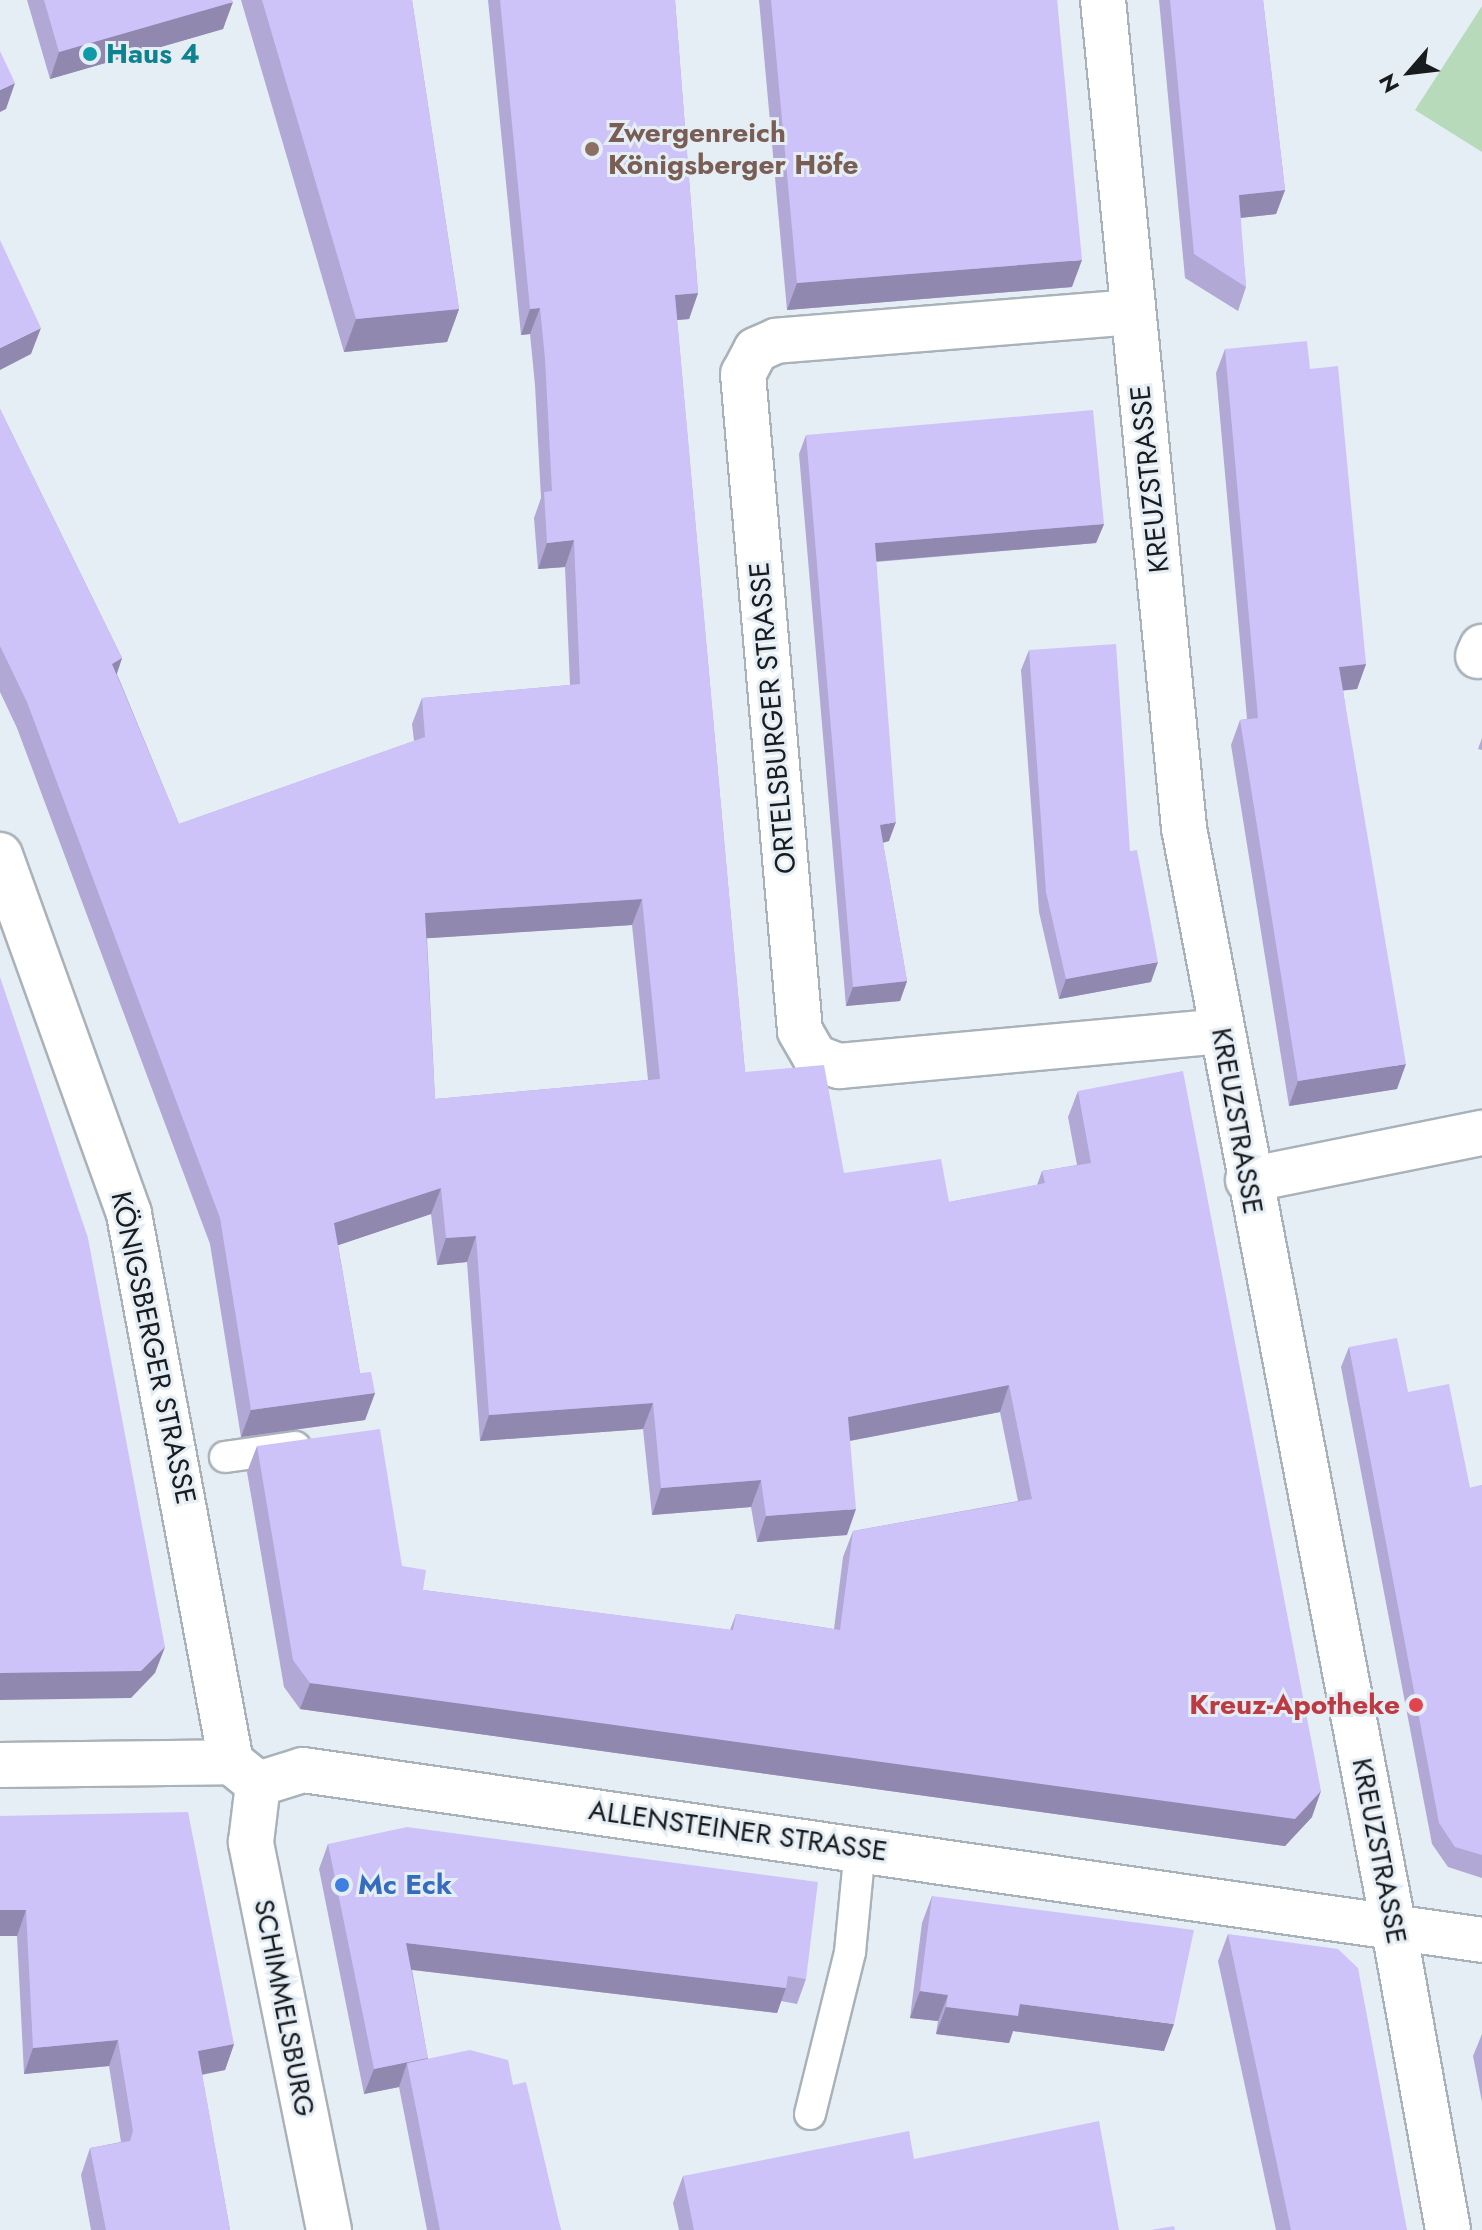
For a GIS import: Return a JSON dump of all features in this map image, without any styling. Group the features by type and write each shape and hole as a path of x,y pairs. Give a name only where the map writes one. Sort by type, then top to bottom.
{"street":[{"name":"KREUZSTRASSE","path":"1103,0 1184,828 1248,1180 1393,1924 1448,2230"},
{"name":"ORTELSBURGER STRASSE","path":"1133,312 776,341 756,350 743,374 800,1031 815,1057 839,1066 1221,1031"},
{"name":"KÖNIGSBERGER STRASSE","path":"0,855 129,1214 245,1773"},
{"path":"1248,1180 1482,1133"},
{"name":"ALLENSTEINER STRASSE","path":"0,1765 245,1773 303,1770 1393,1924 1482,1940"},
{"name":"SCHIMMELSBURG","path":"245,1773 251,1842 329,2230"}],"lane":[{"path":"225,1457 326,1443"},
{"path":"810,2114 850,1952 860,1848"}],"green space":[{"path":"1482,6 1482,152 1415,110"}],"building":[{"path":"44,0 232,0 233,2 59,52"},
{"path":"262,0 412,0 459,309 356,319"},
{"path":"500,0 675,0 698,293 675,295 745,1072 824,1065 844,1173 941,1159 949,1202 1045,1183 1042,1171 1091,1163 1078,1091 1183,1071 1321,1791 1295,1819 310,1683 293,1660 257,1446 380,1429 402,1566 426,1570 423,1590 733,1630 736,1614 840,1630 853,1531 1032,1499 1009,1385 848,1417 856,1509 766,1516 761,1480 661,1488 653,1403 489,1415 476,1236 446,1238 441,1188 334,1223 360,1373 371,1372 375,1393 251,1410 220,1218 27,702 0,646 0,409 122,658 112,664 179,824 425,737 422,698 580,684 574,540 547,543 544,492 552,491 545,359 540,308 530,309","holes":["642,899 660,1079 435,1099 425,913"]},
{"path":"771,0 1057,0 1082,260 797,283"},
{"path":"1170,0 1263,0 1285,190 1239,195 1246,287 1194,254"},
{"path":"0,51 15,83 0,90"},
{"path":"0,240 41,328 0,348"},
{"path":"1307,341 1310,369 1338,366 1366,664 1339,667 1406,1064 1298,1081 1240,720 1258,718 1225,349"},
{"path":"1093,410 1104,524 875,543 896,822 880,825 907,981 853,987 806,435"},
{"path":"1116,644 1130,851 1137,850 1158,962 1066,979 1046,892 1029,650"},
{"path":"0,977 88,1238 165,1647 141,1671 0,1673"},
{"path":"1397,1338 1408,1392 1449,1384 1470,1488 1482,1485 1482,1855 1455,1847 1439,1823 1349,1347"},
{"path":"188,1812 234,2044 198,2051 230,2230 106,2230 90,2148 130,2141 133,2131 118,2040 33,2048 26,1910 0,1910 0,1816"},
{"path":"407,1827 818,1882 806,1979 788,1976 786,1988 406,1943 428,2058 374,2069 328,1844"},
{"path":"932,1896 1194,1930 1174,2024 1020,2004 1018,2016 946,2007 948,1995 920,1991"},
{"path":"1228,1934 1338,1949 1358,1968 1407,2230 1291,2230"},
{"path":"470,2050 508,2060 513,2085 526,2082 561,2230 440,2230 407,2063"},
{"path":"1099,2121 1119,2230 694,2230 683,2176 909,2131 914,2159"},
{"path":"1174,2226 1175,2230 1151,2230"}],"place":[{"name":"Haus 4","path":"90,54"},
{"name":"Zwergenreich Königsberger Höfe","path":"592,149"},
{"name":"Kreuz-Apotheke","path":"1416,1705"},
{"name":"Mc Eck","path":"342,1885"}]}
